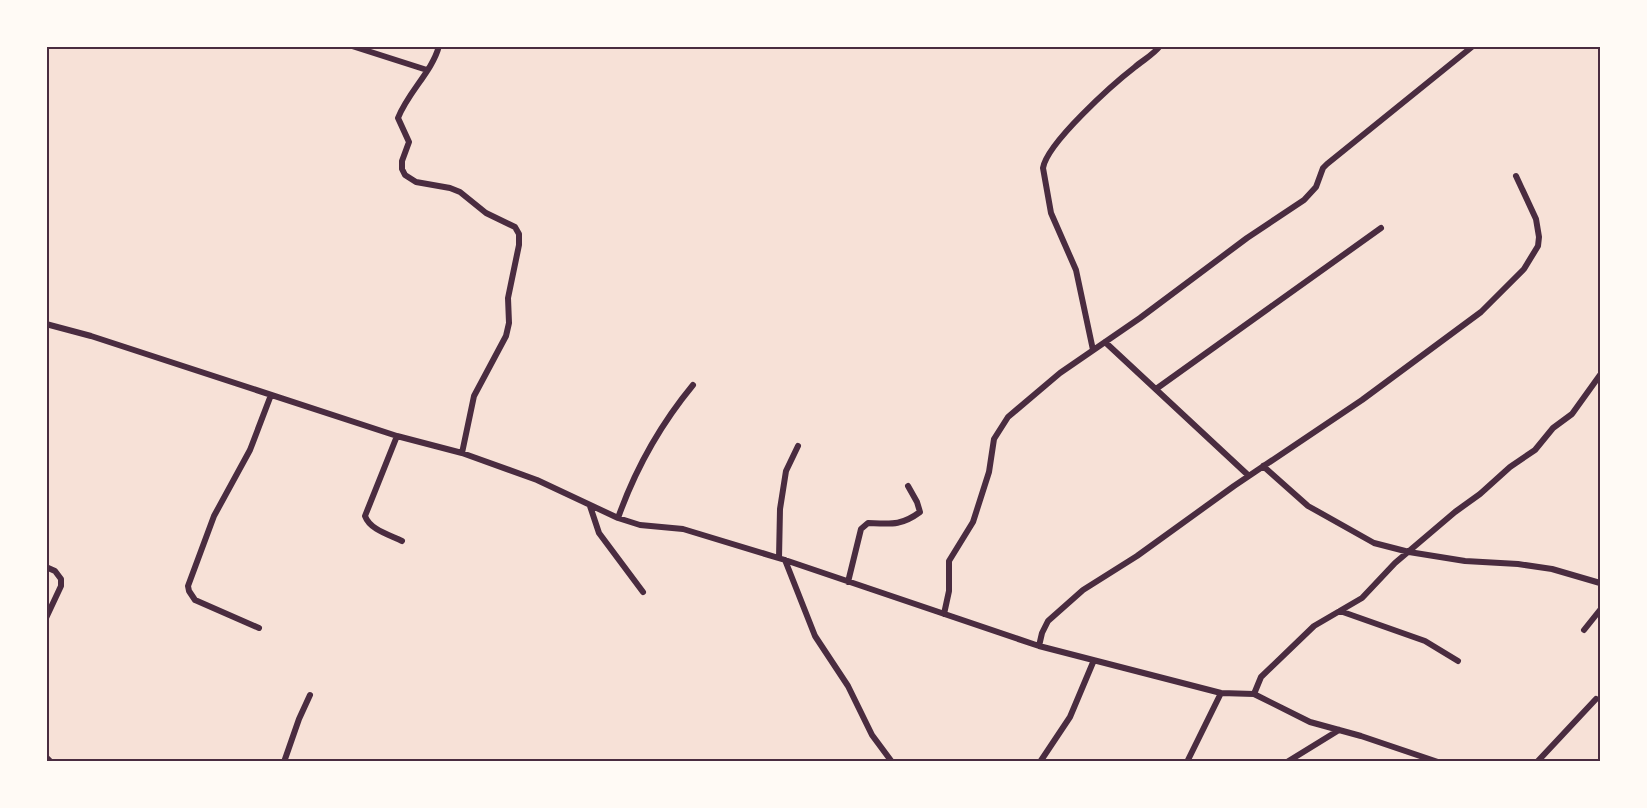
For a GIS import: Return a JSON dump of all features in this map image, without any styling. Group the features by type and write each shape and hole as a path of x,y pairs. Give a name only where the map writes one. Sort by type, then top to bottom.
{"street":[{"path":"352,46 427,70"},
{"path":"439,46 436,56 416,85 398,118 409,142 402,161 402,169 405,175 416,182 460,192 486,213 515,227 519,234 519,245 508,298 510,323 500,350 474,396 462,453"},
{"path":"1093,350 1076,270 1051,213 1043,168 1044,161 1049,151 1083,113 1160,46"},
{"path":"944,614 949,591 949,561 973,522 989,472 994,439 1008,417 1060,373 1247,238 1304,200 1316,187 1323,168 1327,164 1473,46"},
{"path":"1039,646 1048,621 1083,590 1137,556 1263,466 1362,400 1481,312 1524,269 1538,246 1539,237 1533,212 1516,176"},
{"path":"1155,389 1381,228"},
{"path":"46,324 91,336 397,436 462,453 537,480 590,506 640,525 684,529 782,559 1039,646 1221,693 1254,694 1310,722 1438,762"},
{"path":"1105,342 1249,476"},
{"path":"1254,694 1261,677 1314,626 1362,598 1409,552 1455,512 1480,494 1510,467 1536,450 1553,428 1572,414 1600,375"},
{"path":"618,518 626,495 651,442 693,385"},
{"path":"259,628 195,600 188,586 214,516 250,450 271,395"},
{"path":"397,436 365,516 372,526 402,541"},
{"path":"798,446 786,471 780,509 782,559 815,636 848,686 872,735 892,762"},
{"path":"1263,466 1308,506 1374,543 1409,552 1465,561 1518,564 1552,569 1600,583"},
{"path":"848,582 861,529 864,525 868,523 898,524 920,512 917,501 908,486"},
{"path":"590,506 599,533 643,592"},
{"path":"46,567 55,571 61,579 61,586 46,618"},
{"path":"1584,630 1600,610"},
{"path":"1340,611 1425,642 1458,661"},
{"path":"1040,762 1070,717 1094,660"},
{"path":"1187,762 1221,693"},
{"path":"284,762 310,695"},
{"path":"1537,762 1596,699"},
{"path":"1287,762 1339,730"},
{"path":"46,757 51,762"}]}
